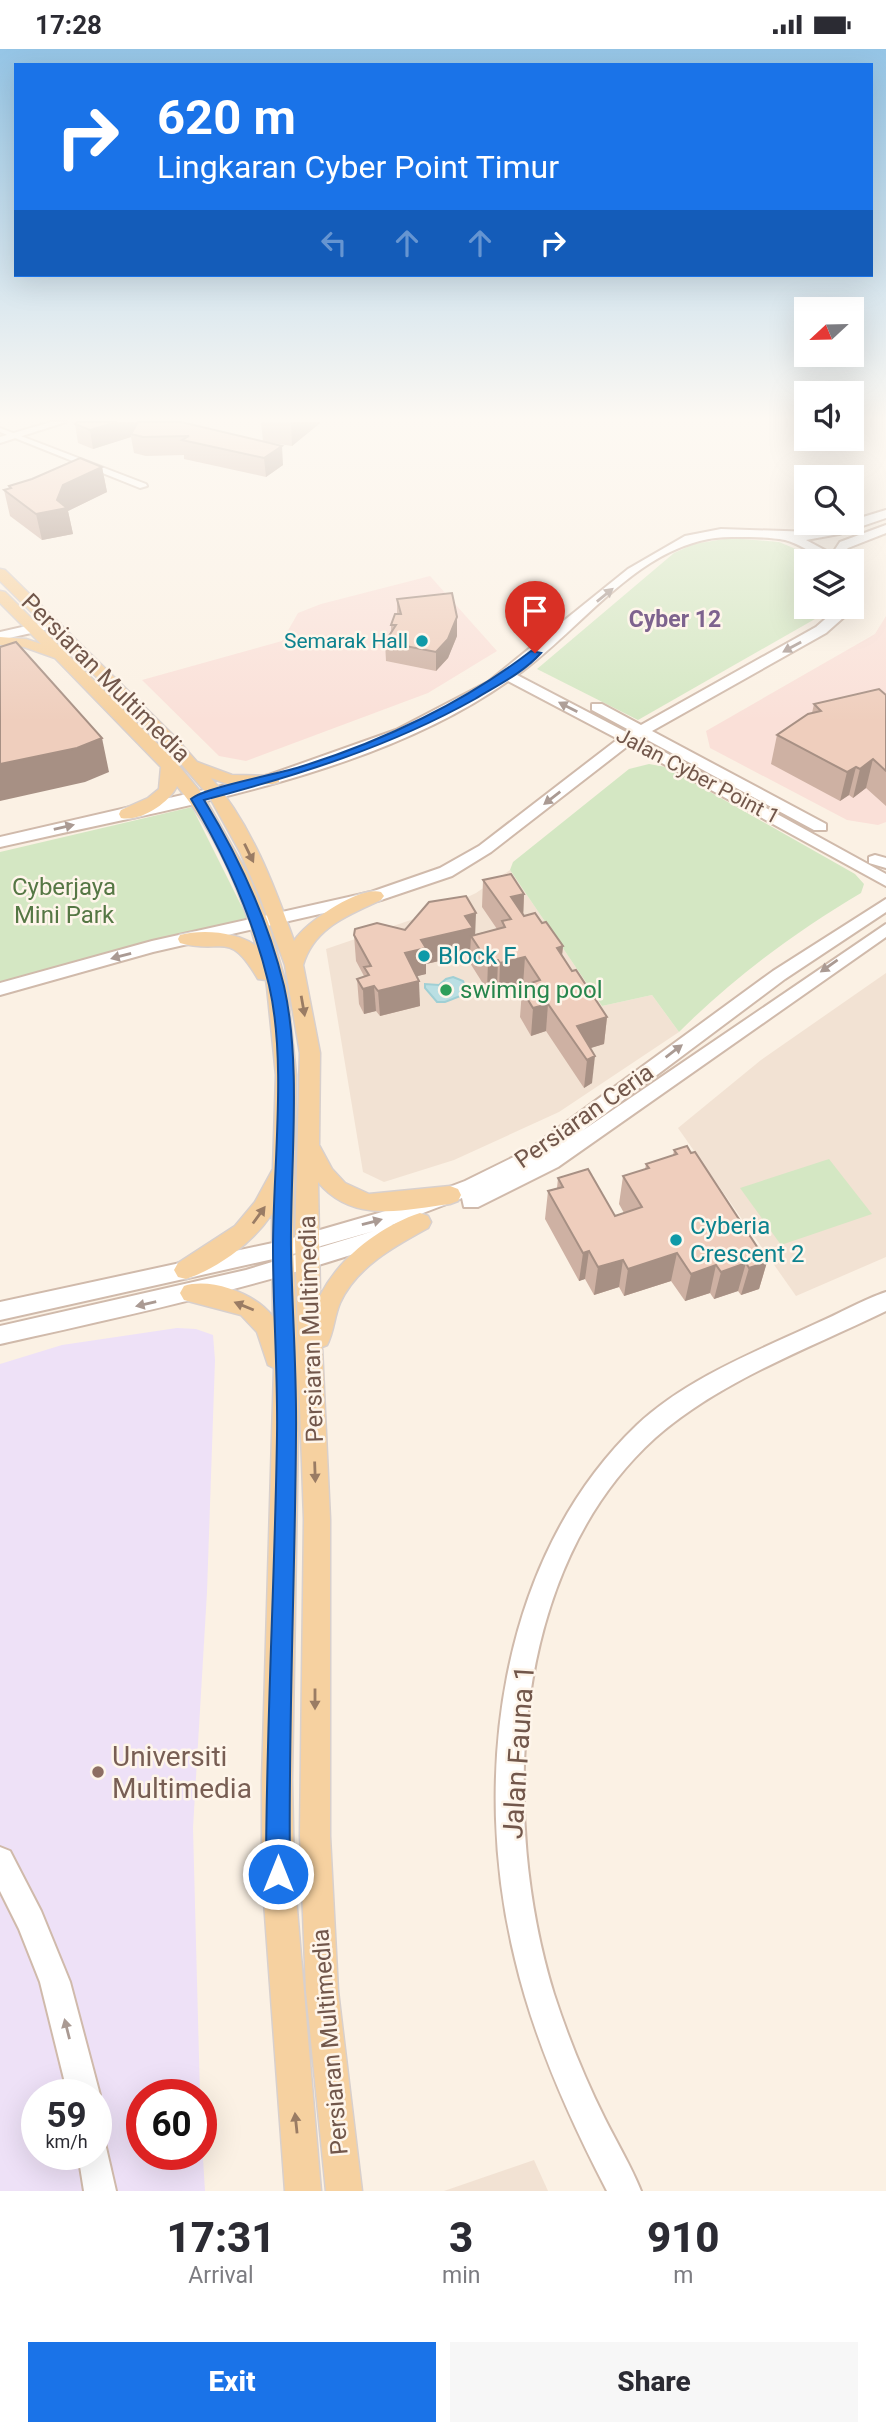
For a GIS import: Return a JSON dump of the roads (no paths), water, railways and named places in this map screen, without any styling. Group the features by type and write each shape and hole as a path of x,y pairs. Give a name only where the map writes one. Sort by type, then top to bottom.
{"main road":[{"name":"Persiaran Multimedia","path":"0,573 190,762 216,794 249,852 268,920 286,1075 285,1142 295,1255 313,1404 317,1520 316,1849 322,1991 344,2191"},
{"name":"Persiaran Multimedia","path":"0,595 169,764 197,799 294,965 310,1053 310,1142 295,1255 287,1433 278,1754 278,1874 303,2191"},
{"path":"0,639 38,646 72,667"},
{"path":"190,762 222,779 273,779"},
{"path":"127,814 165,795 172,778 169,764"},
{"path":"294,965 302,942 321,922 375,896"},
{"path":"187,939 234,941 257,955 270,995 286,1075"},
{"path":"285,1142 280,1173 261,1215 189,1282 248,1306 265,1322 272,1334 287,1433"},
{"path":"310,1142 326,1180 356,1201 400,1203 450,1195"},
{"path":"313,1404 319,1335 329,1297 348,1270 391,1237 420,1222"}],"street":[{"path":"0,842 197,799 273,779 307,769 398,733 512,671 631,574 675,544 713,533 741,531 818,535 860,522"},
{"path":"840,549 886,529"},
{"path":"781,535 814,549"},
{"path":"0,989 187,939 375,896 446,872 485,849 629,738 821,630 833,619"},
{"path":"0,626 49,620"},
{"path":"0,639 29,624"},
{"name":"Jalan Cyber Point 1","path":"512,671 643,730 881,868"},
{"name":"Jalan Cyber Point 1","path":"512,671 665,758 881,868"},
{"path":"676,710 669,727 671,735 696,759"},
{"path":"606,757 634,751 665,758"},
{"path":"866,916 884,888 881,868"},
{"name":"Persiaran Ceria","path":"295,1255 450,1195 535,1155 779,975 886,904"},
{"path":"868,940 870,928 886,918"},
{"name":"Persiaran Ceria","path":"0,1335 420,1222 503,1187 551,1162 886,929"},
{"name":"Persiaran Ceria","path":"0,1311 189,1282"},
{"name":"Jalan Fauna 1","path":"625,2191 601,2146 542,2001 522,1928 512,1867 513,1735 522,1660 536,1604 555,1561 597,1487 649,1430 734,1375 886,1301"},
{"path":"0,1861 31,1921 55,1982 80,2079"},
{"path":"97,2170 100,2191"}],"water":[{"name":"swiming pool","path":"453,977 463,981 466,988 463,995 437,1002 425,988 425,984 439,985"}],"place":[{"name":"Semarak Hall","path":"422,641"},
{"name":"Block F","path":"424,956"},
{"name":"swiming pool","path":"446,990"},
{"name":"Cyberia Crescent 2","path":"676,1240"},
{"name":"Universiti Multimedia","path":"98,1772"}],"district":[{"name":"Cyber 12","path":"675,619"}],"park label":[{"name":"Cyberjaya Mini Park","path":"64,901"}]}
